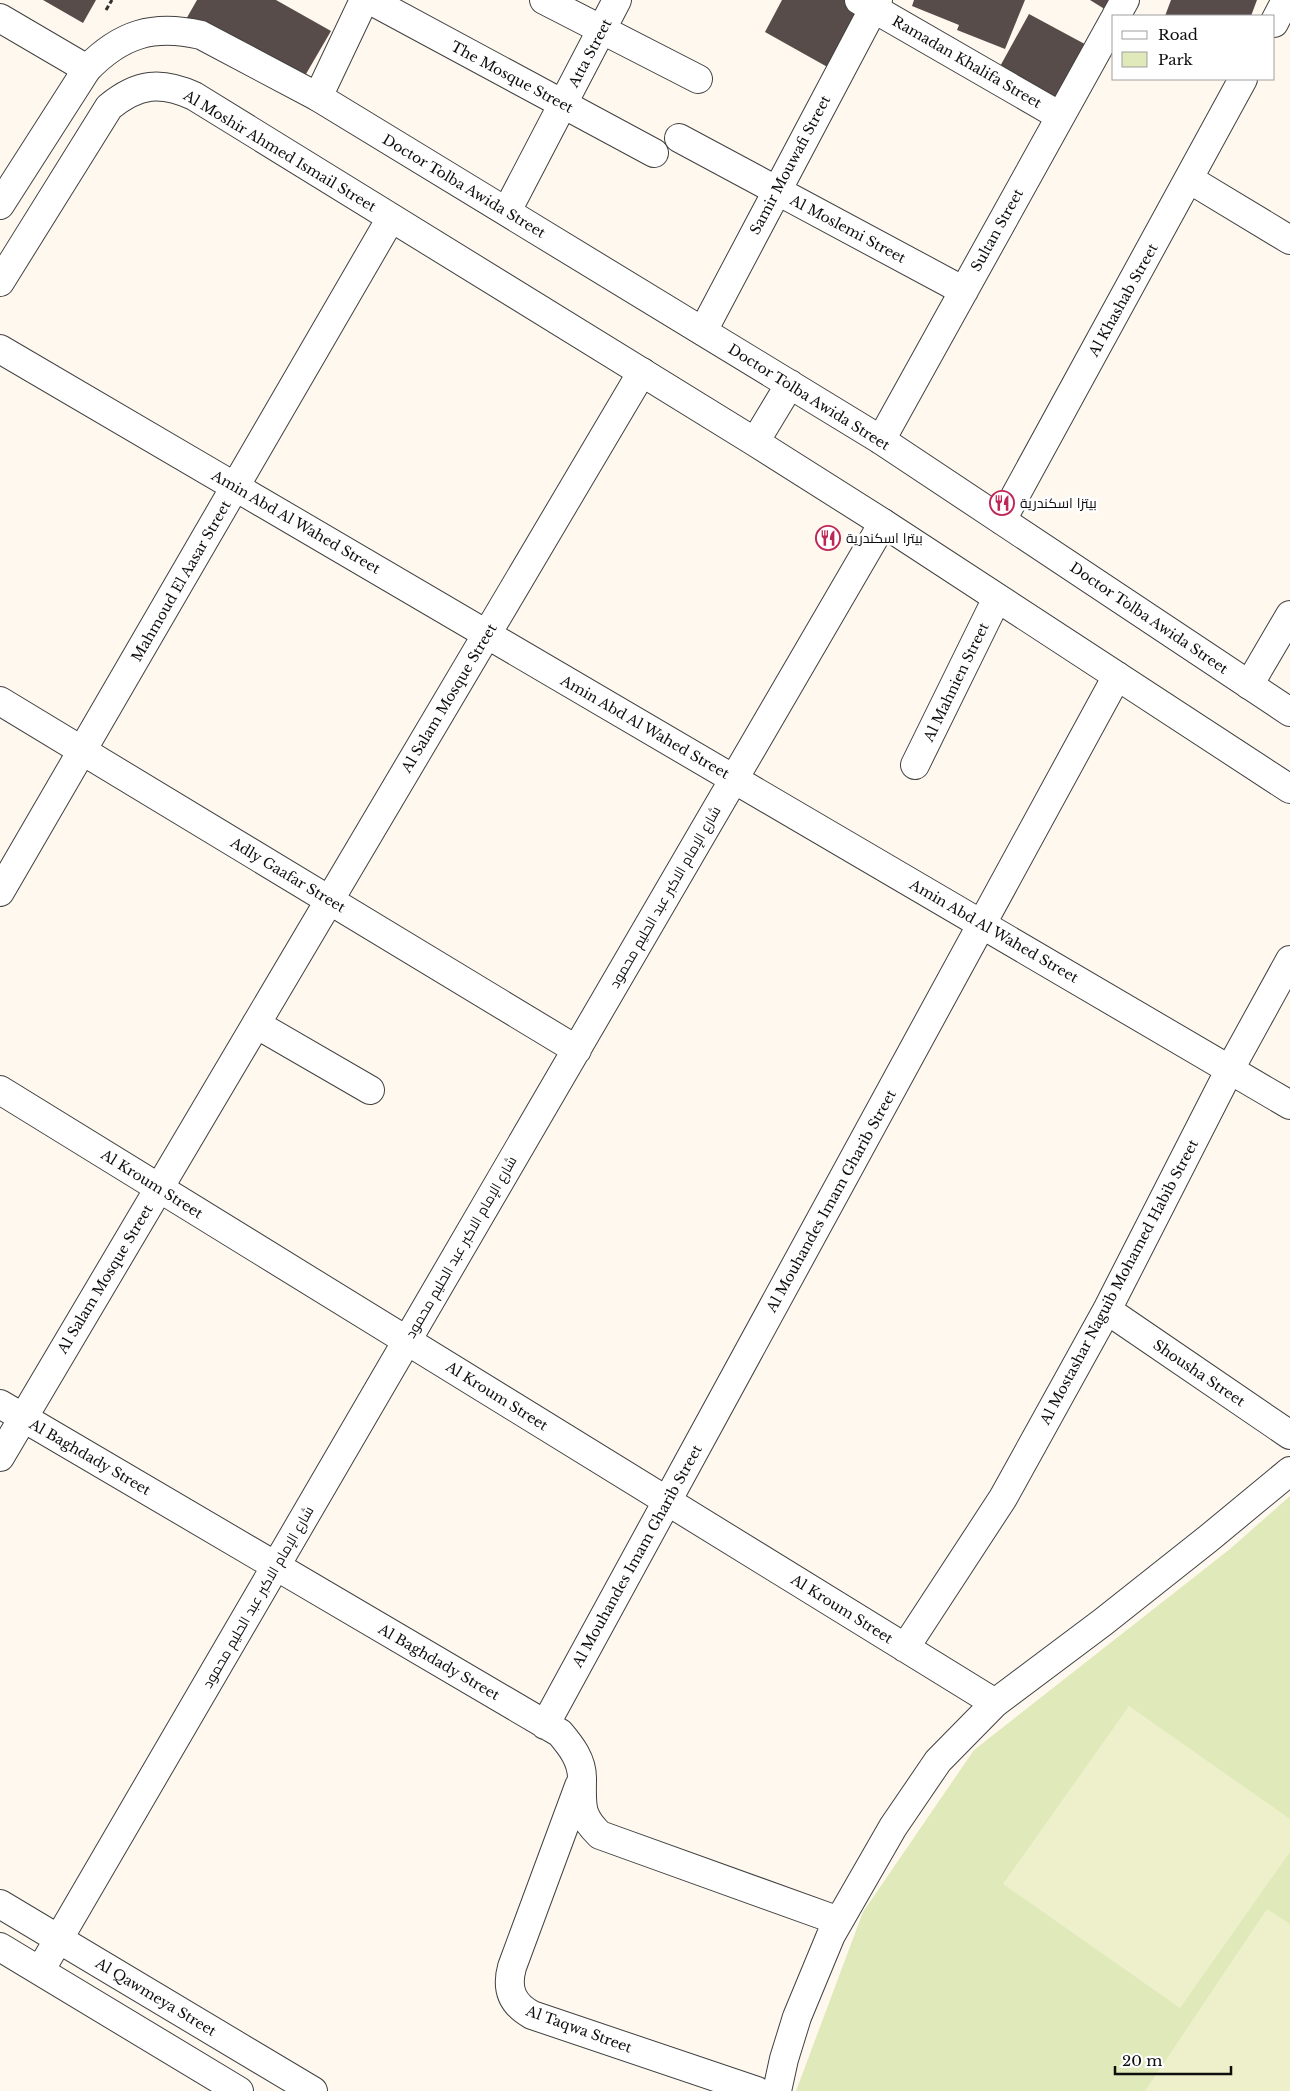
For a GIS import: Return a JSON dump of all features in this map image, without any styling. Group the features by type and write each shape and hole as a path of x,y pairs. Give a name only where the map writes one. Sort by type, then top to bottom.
{"street":[{"path":"0,205 88,69 102,54 119,42 139,34 160,30 181,30 201,35 318,97 364,0"},
{"name":"The Mosque Street","path":"370,0 654,153"},
{"path":"544,0 698,79"},
{"name":"Atta Street","path":"506,211 617,0"},
{"path":"1117,15 1125,0"},
{"path":"1275,21 1286,0"},
{"name":"Ramadan Khalifa Street","path":"871,3 1060,116"},
{"name":"Samir Mouwafi Street","path":"703,331 871,3"},
{"path":"0,18 88,69"},
{"name":"Sultan Street","path":"881,440 1112,24"},
{"name":"Al Khashab Street","path":"1002,520 1242,80"},
{"name":"Al Moshir Ahmed Ismail Street","path":"0,282 109,106 124,95 140,88 159,86 177,89 194,96 391,218"},
{"name":"Doctor Tolba Awida Street","path":"318,97 881,440 1290,712"},
{"name":"Al Moslemi Street","path":"679,138 964,291"},
{"path":"1188,179 1290,240"},
{"path":"391,218 883,523 1290,790"},
{"name":"Mahmoud El Aasar Street","path":"0,892 391,218"},
{"name":"Amin Abd Al Wahed Street","path":"0,349 1290,1105"},
{"name":"Al Salam Mosque Street","path":"0,1457 11,1411 159,1188 642,372"},
{"path":"755,442 790,384"},
{"name":"شارع الإمام الاكبر عبد الحليم محمود","path":"40,1971 883,523"},
{"name":"Al Mahnien Street","path":"916,765 997,598"},
{"path":"1249,685 1290,615"},
{"name":"Al Mouhandes Imam Gharib Street","path":"545,1725 1117,676"},
{"name":"Adly Gaafar Street","path":"0,701 577,1050"},
{"name":"Al Mostashar Naguib Mohamed Habib Street","path":"905,1648 1003,1498 1108,1310 1230,1069 1290,960"},
{"path":"256,1024 370,1090"},
{"name":"Al Kroum Street","path":"0,1090 994,1703"},
{"name":"Shousha Street","path":"1108,1310 1290,1435"},
{"name":"Al Baghdady Street","path":"11,1411 560,1733 571,1746 578,1761 582,1777 580,1804 584,1815 600,1835 839,1921"},
{"path":"777,2091 784,2059 797,2017 813,1975 839,1921 893,1827 938,1761 994,1703 1103,1622 1290,1471"},
{"name":"Al Taqwa Street","path":"582,1777 512,1967 509,1978 510,1990 514,2001 522,2010 532,2015 757,2091"},
{"name":"Al Qawmeya Street","path":"0,1904 313,2091"},
{"path":"0,1947 40,1971 205,2082 239,2091"}],"green space":[{"path":"1290,1496 1290,2091 796,2091 863,1912 974,1750 1230,1549"},
{"path":"1129,1706 1290,1819 1290,1852 1180,2008 1003,1884"},
{"path":"1267,1909 1290,1924 1290,2091 1145,2091"}],"building":[{"path":"43,0 96,0 83,23"},
{"path":"197,0 276,0 331,31 299,86 185,21"},
{"path":"782,0 856,0 865,5 831,69 765,32"},
{"path":"914,0 1025,0 1005,49 957,30 959,25 912,6"},
{"path":"1090,0 1119,0 1111,13"},
{"path":"1171,0 1257,0 1251,15 1165,15"},
{"path":"1029,14 1094,49 1059,111 998,70"}],"place":[{"name":"بيتزا اسكندرية","path":"1002,503"},
{"name":"بيترا اسكندرية","path":"828,538"}]}
